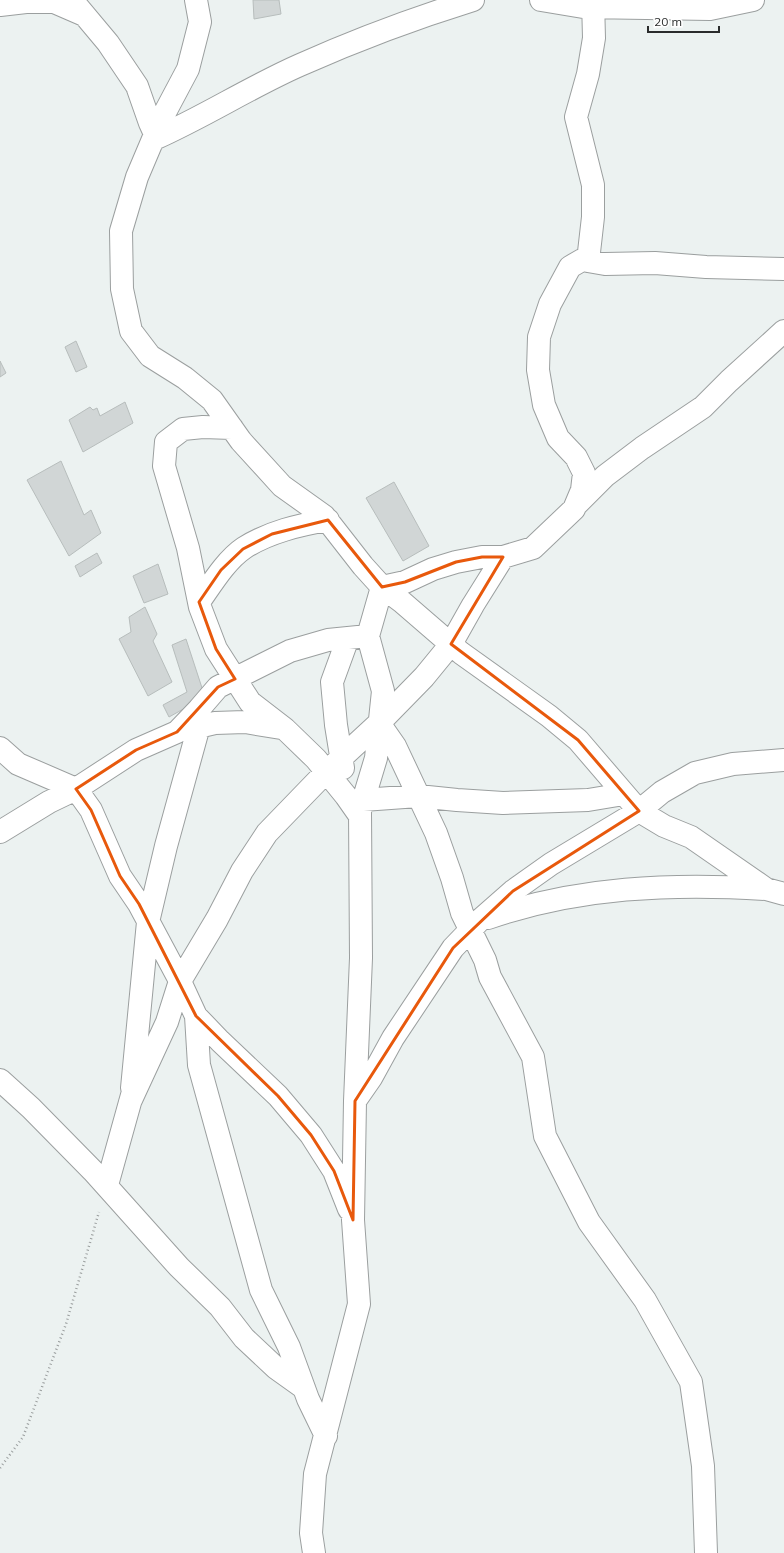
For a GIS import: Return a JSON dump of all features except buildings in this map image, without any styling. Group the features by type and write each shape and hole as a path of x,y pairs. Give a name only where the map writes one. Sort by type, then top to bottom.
{"street":[{"path":"196,0 200,22 188,69 154,137 137,177 121,231 122,289 131,331 150,356 185,378 212,400 241,442 282,486 328,520 363,566 382,587 451,644 507,687 549,716 578,740 639,811 664,826 691,837 775,891"},
{"path":"154,137 187,124 241,94 300,65 437,11 473,0"},
{"path":"541,0 583,8 593,4 710,9 753,0"},
{"path":"0,5 26,2 54,2 78,7 108,43 136,86 154,137"},
{"path":"588,261 593,217 593,185 576,117 588,74 594,38 593,4"},
{"path":"576,505 582,490 584,473 576,457 558,438 544,405 538,370 539,337 550,304 570,266 582,260 606,264 655,263 706,267 784,269"},
{"path":"382,587 405,582 433,569 456,562 482,557 503,557 533,548 570,513 605,476 635,452 703,407 784,331"},
{"path":"232,428 203,427 183,429 166,442 164,466 188,548 198,602 216,649 250,702 285,729 316,759 334,764"},
{"path":"198,602 221,570 243,549 272,534 300,525 328,520"},
{"path":"130,1102 167,1022 180,982 242,871 267,833 334,764 380,723 424,677 451,644 503,557"},
{"path":"362,808 334,764 332,682 358,637 382,587"},
{"path":"177,732 218,687 290,651 328,640 358,637"},
{"path":"314,1553 311,1533 315,1474 359,1304 353,1220 355,1101 361,958 362,808 376,758 383,691 358,637"},
{"path":"0,832 49,802 76,789 136,750 177,732 215,723 245,722 285,729"},
{"path":"380,723 395,746 436,833 452,878 462,913 475,926 490,977 533,1057 545,1136 589,1222 645,1300 692,1382 703,1466 706,1553"},
{"path":"130,1102 148,922 166,846 199,726"},
{"path":"0,748 18,764 76,789 91,810 120,876 139,904 170,961 196,1016 278,1096 311,1134 334,1171 353,1220"},
{"path":"355,1101 421,995 453,948 513,891 551,864 639,811 662,792 695,773 733,764 784,760"},
{"path":"362,808 418,796 503,803 588,800 624,794"},
{"path":"475,926 511,910 558,898 612,891 696,886 775,891"},
{"path":"107,1185 170,961"},
{"path":"196,1016 199,1065 261,1290 289,1347 304,1388 326,1436"},
{"path":"0,1080 31,1108 107,1185 179,1267 220,1307 244,1338 276,1368 304,1388"}],"path":[{"path":"0,1468 22,1437 66,1324 107,1185"}],"highlighted area":[{"path":"328,520 382,587 405,582 456,562 482,557 503,557 451,644 578,740 639,811 513,891 453,948 355,1101 353,1220 334,1171 311,1135 278,1096 196,1016 139,904 120,876 91,810 76,789 136,750 177,732 218,687 235,679 216,649 199,602 221,570 243,549 272,534"}]}
